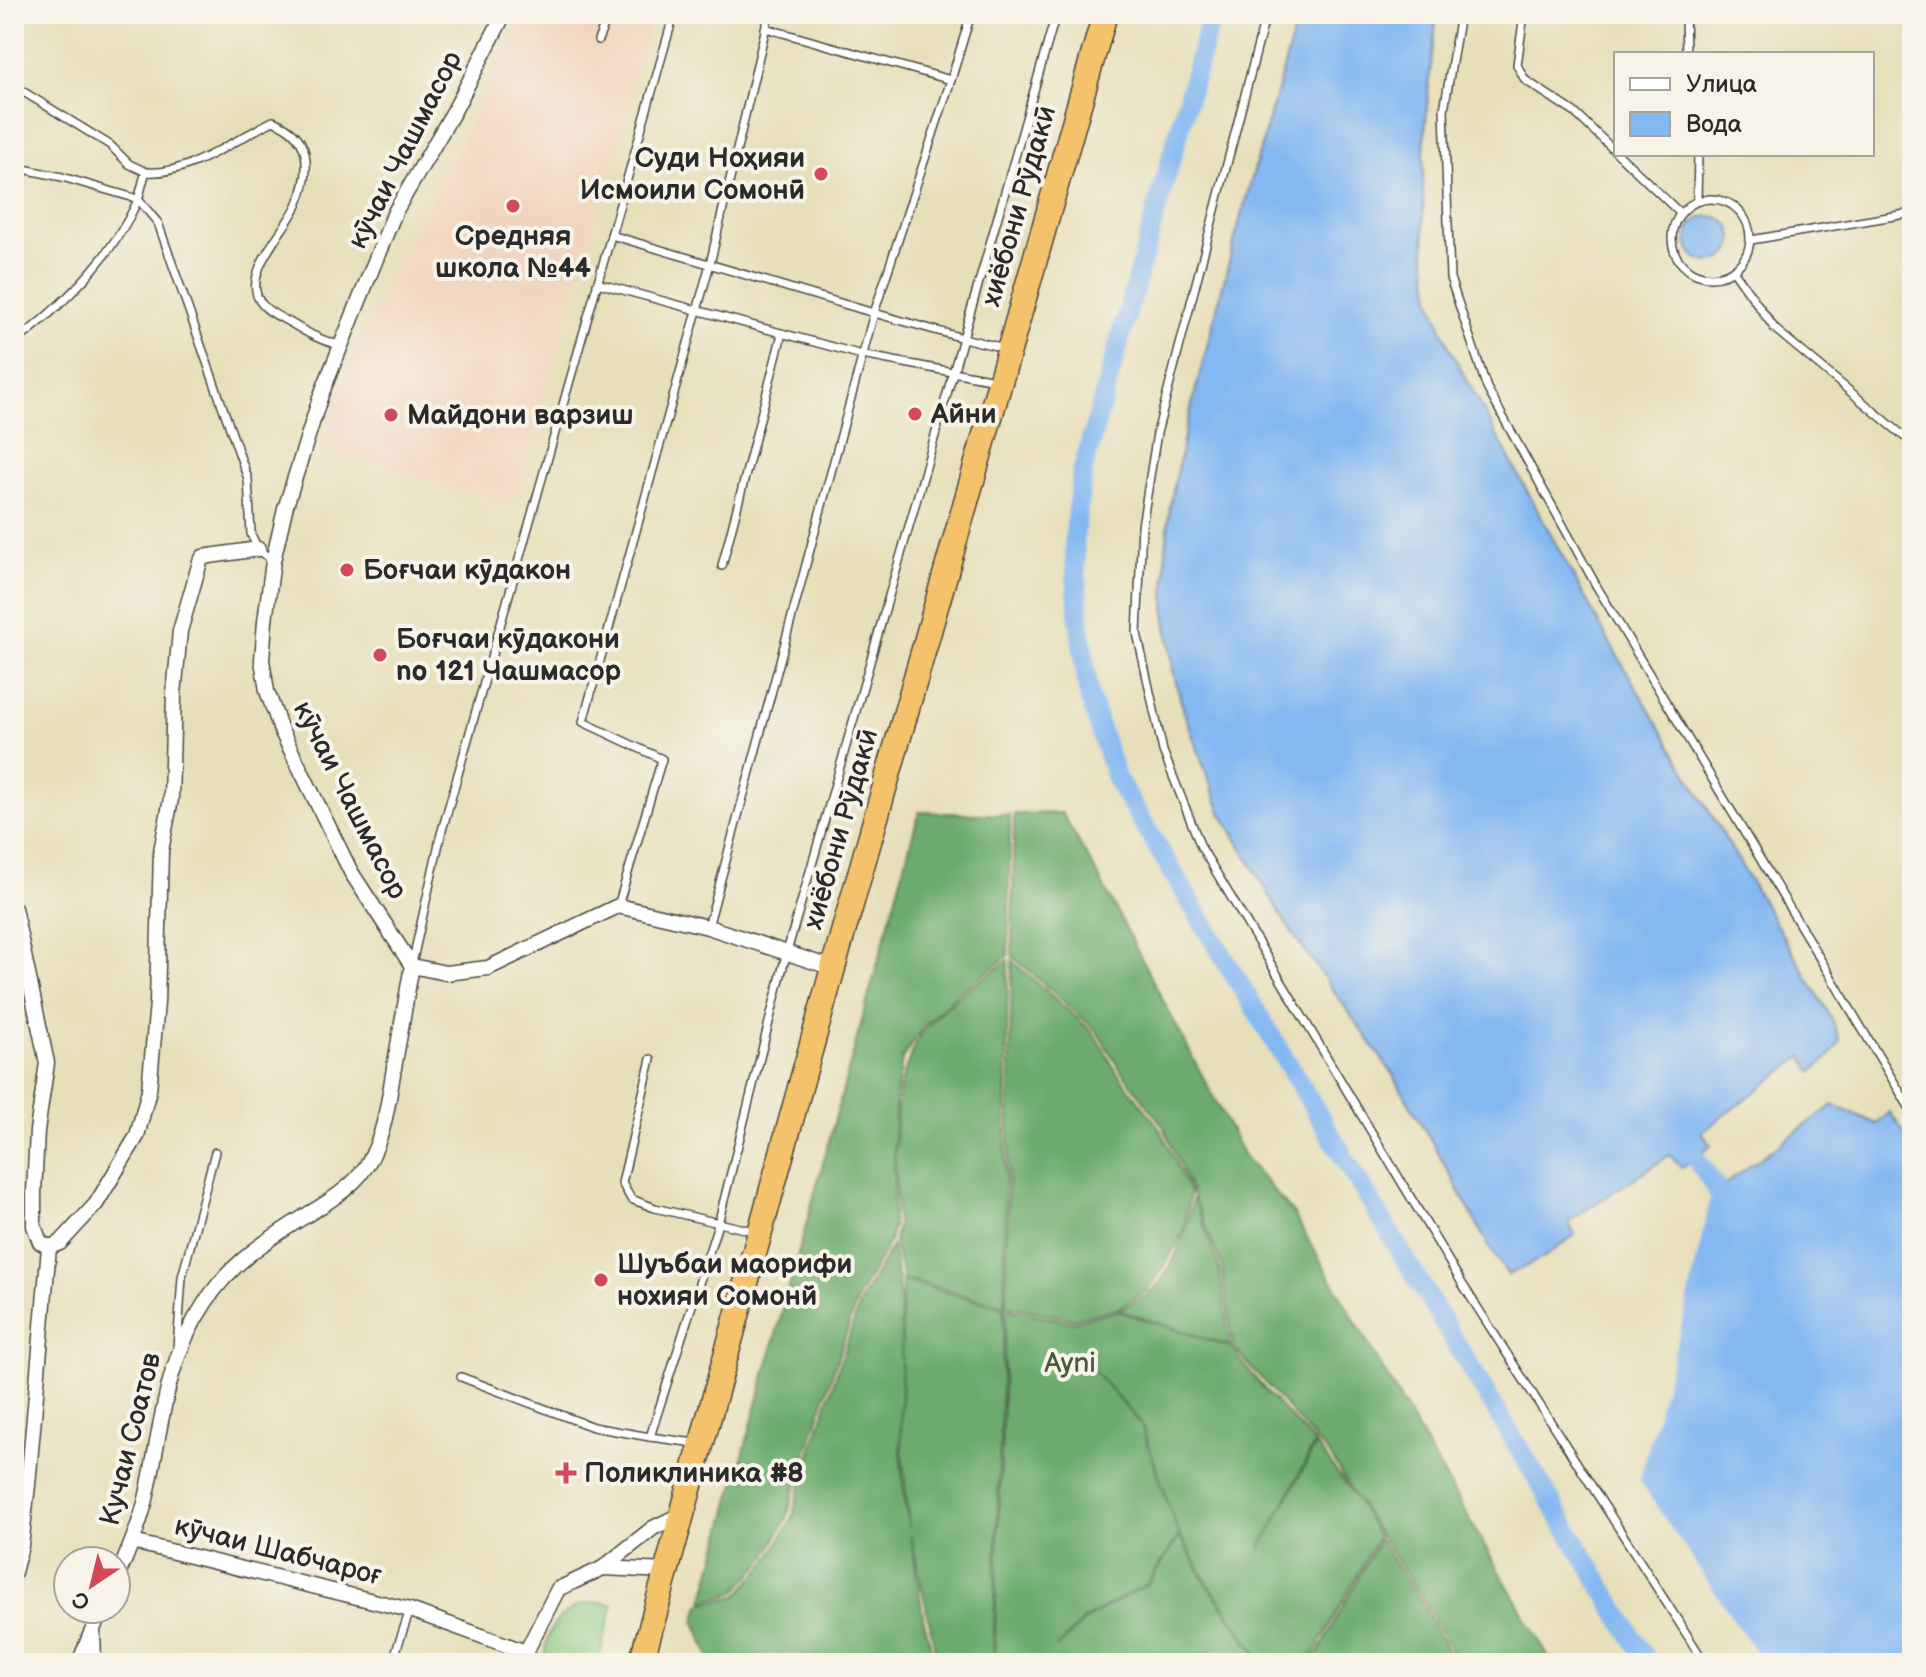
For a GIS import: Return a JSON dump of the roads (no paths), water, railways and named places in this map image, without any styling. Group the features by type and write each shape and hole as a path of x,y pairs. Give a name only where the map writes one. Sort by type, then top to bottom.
{"highway":[{"name":"хиёбони Рӯдакӣ","path":"641,1663 833,968 1105,14"}],"street":[{"name":"кӯчаи Чашмасор","path":"412,966 351,872 281,730 267,691 262,660 273,561 285,509 321,395 395,212 454,111 504,14"},
{"path":"1910,14 1912,26"},
{"path":"14,908 47,1063 37,1131 34,1226 40,1242 49,1247 60,1243 96,1204 137,1136 149,1090 157,1003 161,851 171,799 174,694 180,631 203,557 258,549"},
{"path":"412,966 446,973 488,968 618,906 708,927 833,968"},
{"name":"Кучаи Соатов","path":"132,1545 145,1501 162,1406 176,1357 204,1303 251,1250 330,1200 358,1178 372,1157 383,1127 412,966"},
{"path":"14,1572 21,1546 28,1485 49,1247"},
{"path":"527,1657 558,1589 603,1568 653,1528 682,1514"},
{"name":"кӯчаи Шабчароғ","path":"133,1542 410,1610 527,1657"},
{"path":"603,1568 666,1571"},
{"path":"79,1663 95,1625"},
{"path":"93,1629 94,1663"}],"lane":[{"path":"598,40 609,14"},
{"path":"412,966 441,834 674,14"},
{"path":"618,906 662,759 583,722 710,264 769,14"},
{"path":"708,927 874,313 971,14"},
{"path":"650,1437 718,1224 786,955 1056,14"},
{"path":"1266,14 1157,433 1142,526 1137,633 1163,751 1201,847 1463,1285 1705,1663"},
{"path":"1460,14 1444,110 1450,278 1487,388 1597,587 1912,1112"},
{"path":"1524,14 1517,65 1519,73 1574,112 1614,150"},
{"path":"1685,14 1686,52"},
{"path":"765,28 951,80"},
{"path":"14,86 110,145 129,164 146,172 161,174 199,161 273,121 290,128 305,150 307,175 298,204 259,270 255,290 261,304 273,314 325,342 341,345"},
{"path":"1620,156 1680,213"},
{"path":"1697,200 1698,156"},
{"path":"14,167 138,199 158,223 248,479 251,534 258,549 273,561"},
{"path":"14,343 57,310 107,250 138,199 146,172"},
{"path":"1717,198 1737,207 1749,223 1751,240 1743,263 1726,276 1706,278 1686,269 1674,253 1671,232 1680,213 1697,200 1717,198"},
{"path":"1751,240 1912,213"},
{"path":"611,235 1010,350"},
{"path":"1733,270 1775,329 1912,443"},
{"path":"597,283 862,355 1001,381"},
{"path":"722,566 782,334"},
{"path":"651,1059 622,1183 631,1199 718,1224 759,1232"},
{"path":"176,1357 182,1277 215,1152"},
{"path":"461,1377 593,1427 700,1444"},
{"name":"кӯчаи Шабчароғ","path":"392,1663 410,1610"}],"water":[{"path":"1299,14 1437,14 1426,119 1423,192 1426,263 1437,316 1450,349 1607,638 1832,1019 1840,1041 1829,1057 1812,1072 1803,1056 1702,1132 1711,1145 1681,1168 1670,1155 1568,1222 1575,1235 1543,1258 1508,1275 1489,1247 1392,1073 1286,924 1220,810 1184,712 1174,675 1165,611 1170,505 1185,432 1238,227"},
{"path":"1710,216 1726,223 1733,239 1726,255 1710,262 1694,255 1687,239 1694,223"},
{"path":"1833,1105 1877,1124 1890,1112 1912,1144 1912,1663 1781,1663 1656,1477 1728,1193 1724,1185"}],"waterway":[{"path":"1212,14 1082,473 1074,541 1079,619 1089,696 1116,778 1648,1663"},
{"path":"1695,1157 1721,1196 1695,1314 1650,1479 1775,1663"}],"place":[{"name":"Суди Ноҳияи Исмоили Сомонӣ","path":"821,174"},
{"name":"Средняя школа №44","path":"513,206"},
{"name":"Айни","path":"915,414"},
{"name":"Майдони варзиш","path":"391,415"},
{"name":"Боғчаи кӯдакон","path":"347,570"},
{"name":"Боғчаи кӯдакони no 121 Чашмасор","path":"380,655"},
{"name":"Шуъбаи маорифи нохияи Сомонй","path":"601,1280"},
{"name":"Поликлиника #8","path":"566,1473"}],"park label":[{"name":"Ayni","path":"1070,1363"}]}
